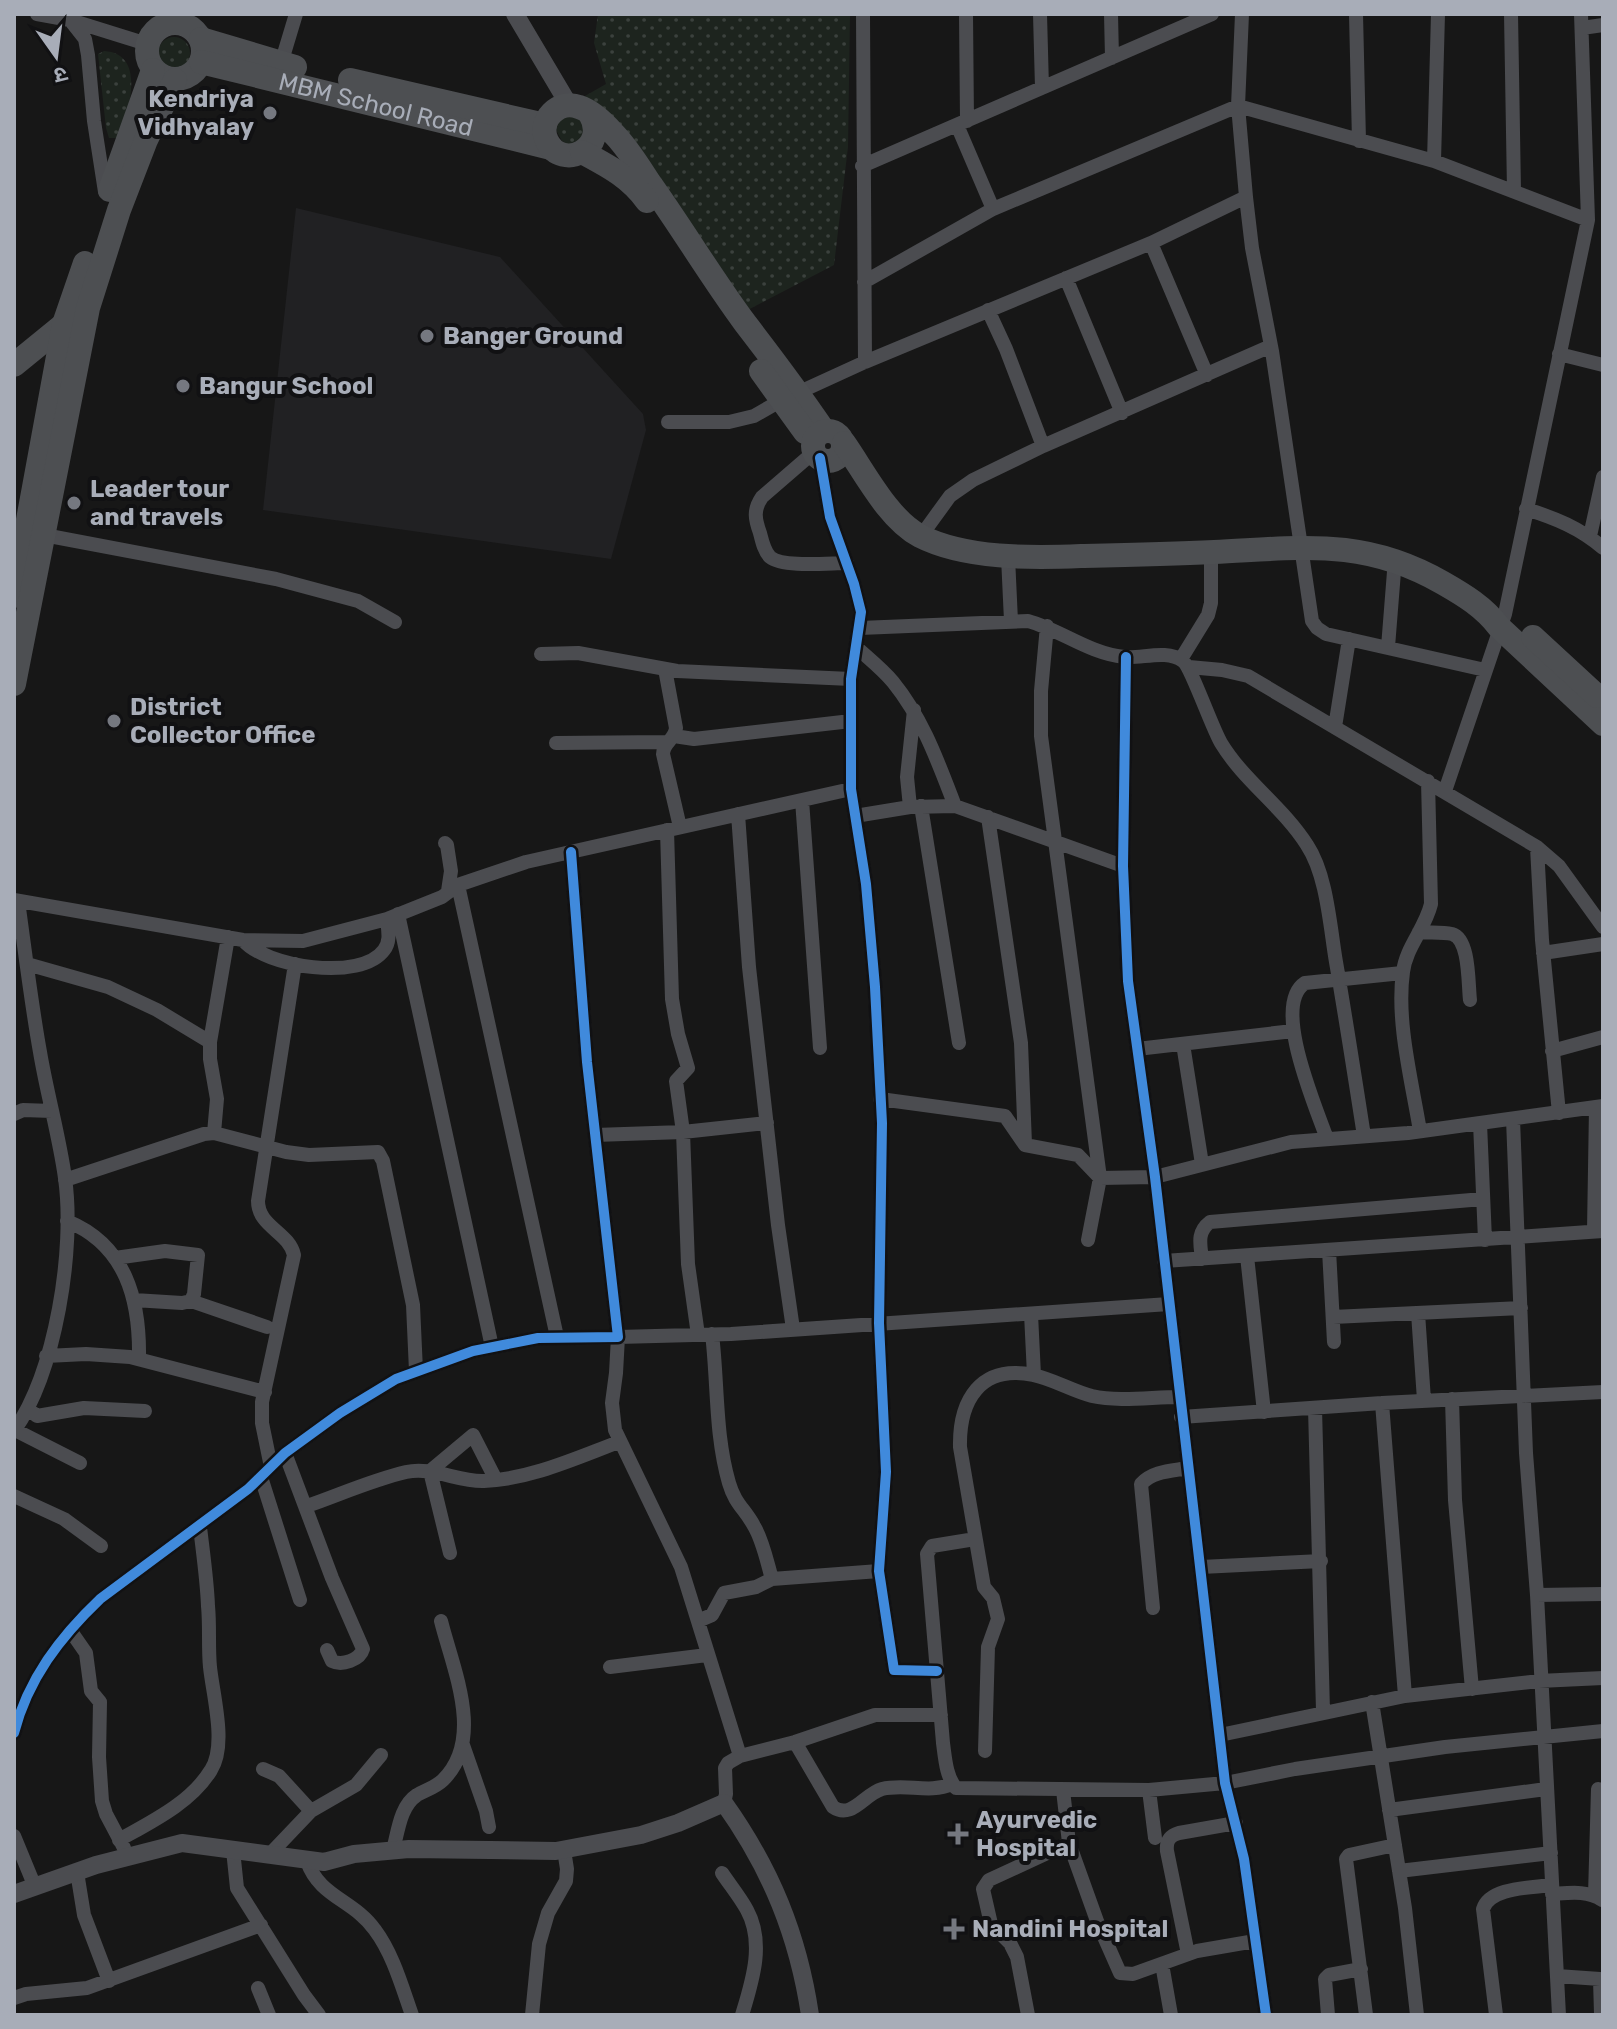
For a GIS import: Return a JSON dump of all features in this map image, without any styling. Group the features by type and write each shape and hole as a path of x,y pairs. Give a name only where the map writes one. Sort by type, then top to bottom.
{"main road":[{"path":"169,24 194,35 191,75 175,80 159,76 148,62 147,44 161,26 169,24"},
{"name":"MBM School Road","path":"194,35 279,71 548,136 566,155 582,152"},
{"path":"14,596 64,324 153,70"},
{"path":"14,684 88,308 119,210 146,140 175,80"},
{"path":"548,136 554,111 579,110 594,121 595,135 582,152 616,170 645,197 712,301 790,396"},
{"path":"579,110 620,141 742,318 823,446 895,518 921,536 981,553 1008,557 1302,547 1350,549 1395,559 1424,572 1497,617 1603,701"},
{"path":"14,365 88,308"},
{"path":"1497,617 1603,724"}],"street":[{"path":"37,14 66,17 147,44"},
{"path":"279,71 296,14"},
{"path":"515,14 579,110"},
{"path":"863,14 865,362"},
{"path":"966,14 962,123 993,209"},
{"path":"1040,14 1042,88"},
{"path":"1111,14 1112,58"},
{"path":"862,166 1112,58 1177,22 1212,14"},
{"path":"1242,14 1238,106 1246,197 1312,621 1326,634 1485,670"},
{"path":"1356,14 1359,141"},
{"path":"1434,161 1438,14"},
{"path":"1511,14 1514,191"},
{"path":"66,17 85,39 107,200"},
{"path":"1445,791 1485,670 1526,509 1588,220 1581,21 1603,25"},
{"path":"864,282 993,209 1238,106 1434,161 1588,220"},
{"path":"668,422 729,422 754,416 865,362 1151,243 1246,197"},
{"path":"1151,243 1207,375"},
{"path":"1066,278 1122,413"},
{"path":"988,310 1043,446"},
{"path":"921,536 950,496 973,480 1271,346"},
{"path":"1559,354 1603,365"},
{"path":"823,446 830,517 861,612 851,679 851,789 866,884 873,957 880,1099 879,1323 886,1472 879,1571 894,1670 937,1671"},
{"path":"823,446 762,497 754,517 766,551 773,560 783,563 847,563"},
{"path":"1590,536 1603,477"},
{"path":"1526,509 1561,521 1590,536 1603,548"},
{"path":"44,535 276,579 358,601 395,622"},
{"path":"1211,552 1211,603 1185,663 1221,743 1249,780 1308,845 1316,864 1327,905 1364,1136"},
{"path":"1008,557 1011,621"},
{"path":"1388,647 1395,559"},
{"path":"860,628 1028,621 1047,626 1087,648 1126,657 1156,655 1248,676 1537,847 1559,866 1603,927"},
{"path":"1047,626 1041,691 1041,736 1100,1178 1088,1240"},
{"path":"1335,727 1349,639"},
{"path":"856,647 891,679 914,709 955,806"},
{"path":"541,654 578,653 665,669 720,674 851,679"},
{"path":"1126,657 1123,866 1128,981 1155,1177 1225,1783 1236,1823 1266,2015"},
{"path":"665,669 676,728 663,748 674,829 672,999 688,1068 676,1081 683,1132 688,1264 718,1386 719,1436 726,1471 735,1502 756,1529 772,1579"},
{"path":"914,709 907,777 916,806 959,1043"},
{"path":"556,743 694,739 851,721"},
{"path":"1420,1131 1404,1024 1402,973 1408,951 1427,918 1431,904 1428,781"},
{"path":"80,1463 14,1430 28,1409 46,1356 61,1290 67,1221 65,1180 40,1055 16,901 235,938 303,941 392,917 442,897 453,888 526,862 851,789"},
{"path":"802,800 820,1048"},
{"path":"855,816 916,806 955,806 1123,866"},
{"path":"738,814 749,967 793,1329"},
{"path":"988,817 1021,1043 1025,1145"},
{"path":"445,843 557,1337"},
{"path":"1537,847 1543,953 1559,1113"},
{"path":"571,852 595,1135 618,1337 612,1416 619,1442 678,1559 740,1756"},
{"path":"235,938 259,953 295,964 331,969 379,955 389,942 392,917"},
{"path":"392,917 492,1347"},
{"path":"1419,932 1455,934 1461,941 1465,950 1470,1000"},
{"path":"214,1133 217,1099 210,1042 235,938"},
{"path":"1543,953 1603,944"},
{"path":"27,964 108,987 157,1010 210,1042"},
{"path":"295,964 259,1211 263,1219 290,1244 294,1255 265,1392 262,1423 266,1472 300,1600"},
{"path":"1327,1139 1293,1031 1293,1002 1297,989 1305,983 1402,973"},
{"path":"1137,1049 1293,1031"},
{"path":"1552,1051 1603,1037"},
{"path":"1183,1044 1202,1164"},
{"path":"880,1099 1005,1116 1025,1145 1078,1155 1100,1178 1155,1177 1291,1142 1420,1131 1600,1107 1598,1230 1164,1261"},
{"path":"14,1114 23,1110 52,1111"},
{"path":"1513,1119 1524,1397 1559,2015"},
{"path":"595,1135 683,1132 767,1123"},
{"path":"1480,1123 1485,1240"},
{"path":"65,1180 115,1166 188,1138 214,1133 309,1155 329,1156 371,1150 381,1155 413,1305 416,1371"},
{"path":"1202,1259 1199,1237 1202,1228 1210,1222 1483,1199"},
{"path":"67,1221 96,1235 115,1258 134,1300 139,1325 139,1358"},
{"path":"1329,1250 1334,1342"},
{"path":"115,1258 165,1251 198,1255 191,1301"},
{"path":"1247,1256 1264,1412"},
{"path":"134,1300 191,1301 267,1327"},
{"path":"14,1733 34,1678 70,1630 100,1599 200,1527 285,1453 340,1413 396,1379 448,1359 492,1347 557,1337 705,1334 1169,1304"},
{"path":"1333,1317 1521,1308"},
{"path":"1418,1313 1424,1400"},
{"path":"1031,1314 1034,1375"},
{"path":"46,1356 86,1354 139,1358 265,1392"},
{"path":"985,1751 988,1647 998,1619 993,1598 984,1587 960,1447 959,1425 964,1406 976,1389 993,1377 1014,1373 1034,1375 1078,1392 1105,1398 1179,1397"},
{"path":"1181,1417 1424,1400 1603,1392"},
{"path":"1452,1399 1455,1500 1472,1689"},
{"path":"1382,1403 1405,1696"},
{"path":"28,1409 37,1416 84,1408 145,1411"},
{"path":"1315,1408 1323,1711"},
{"path":"430,1471 473,1435 496,1480"},
{"path":"307,1506 406,1472 430,1471 467,1480 496,1480 542,1470 619,1442"},
{"path":"285,1453 332,1578 363,1649 358,1657 340,1664 332,1661 327,1650"},
{"path":"1153,1608 1141,1484 1156,1474 1188,1468"},
{"path":"430,1471 450,1553"},
{"path":"14,1496 64,1519 101,1546"},
{"path":"14,1894 77,1872 124,1848 210,1772 215,1762 217,1721 200,1527"},
{"path":"975,1539 928,1549 943,1743 952,1784 956,1788 1149,1790 1225,1783 1445,1747 1603,1731"},
{"path":"1201,1567 1321,1561"},
{"path":"698,1621 712,1615 724,1593 756,1587 772,1579 879,1571"},
{"path":"1537,1595 1603,1594"},
{"path":"441,1621 461,1699 463,1745 489,1827"},
{"path":"70,1630 86,1653 91,1691 100,1702 102,1801 124,1848"},
{"path":"610,1667 707,1655"},
{"path":"1220,1735 1405,1696 1539,1681 1603,1678"},
{"path":"1372,1702 1399,1871 1417,2015"},
{"path":"810,2015 796,1943 781,1903 749,1839 724,1803 725,1768 740,1756 795,1742 875,1715 941,1715"},
{"path":"795,1742 833,1807 840,1812 848,1811 874,1792 888,1788 926,1790 952,1784"},
{"path":"393,1850 409,1801 446,1777 463,1745"},
{"path":"271,1853 311,1811 356,1785 381,1755"},
{"path":"263,1769 279,1776 311,1811"},
{"path":"1389,1810 1546,1789"},
{"path":"1496,2015 1483,1909 1485,1901 1496,1894 1552,1889 1582,1892 1599,1898 1598,1789"},
{"path":"1063,1790 1069,1843 1097,1921 1120,1973 1133,1974 1188,1954 1255,1941"},
{"path":"1149,1790 1155,1838"},
{"path":"124,1848 182,1843 324,1862 354,1854 393,1850 484,1849 522,1853 564,1850 641,1835 724,1803"},
{"path":"1188,1954 1167,1841 1179,1833 1236,1823"},
{"path":"14,1836 35,1887"},
{"path":"1028,2015 1017,1957 1010,1943 991,1924 983,1889 989,1880 1069,1843"},
{"path":"1366,2015 1346,1859 1349,1855 1395,1845"},
{"path":"233,1850 237,1888 319,2015"},
{"path":"532,2015 539,1944 548,1913 566,1881 564,1850"},
{"path":"1399,1871 1551,1853"},
{"path":"307,1861 311,1874 320,1886 348,1903 376,1931 398,1975 412,2015"},
{"path":"77,1872 84,1915 109,1981"},
{"path":"722,1873 747,1909 754,1926 757,1949 742,2015"},
{"path":"14,1998 87,1988 261,1925"},
{"path":"1162,1964 1171,2015"},
{"path":"1328,2015 1325,1979 1329,1975 1361,1969"},
{"path":"1557,1976 1602,1973 1603,2013"},
{"path":"258,1988 269,2015"}],"shaded area":[{"path":"598,14 850,14 848,147 834,265 742,313 585,96 606,84 594,43"},
{"path":"174,37 186,41 190,53 186,65 174,69 162,65 158,53 162,41"},
{"path":"104,51 118,55 126,62 130,73 130,100 121,138 109,138 106,128 98,54"},
{"path":"568,115 584,121 583,139 569,145 562,141 556,130 558,122"},
{"name":"Banger Ground","path":"296,208 500,257 643,414 646,430 611,559 263,510"}],"cycle path":[{"path":"820,458 830,517 861,612 851,679 851,789 866,884 882,1123 879,1323 886,1472 879,1571 894,1670 937,1671"},
{"path":"1126,657 1123,866 1128,981 1155,1177 1225,1783 1244,1859 1266,2015"},
{"path":"14,1733 28,1695 47,1660 100,1599 248,1489 285,1453 340,1413 396,1379 473,1351 538,1338 618,1337 587,1062 571,852"}],"place":[{"name":"Kendriya Vidhyalay","path":"270,113"},
{"name":"Banger Ground","path":"427,336"},
{"name":"Bangur School","path":"183,386"},
{"name":"Leader tour and travels","path":"74,503"},
{"name":"District Collector Office","path":"114,721"},
{"name":"Ayurvedic Hospital","path":"958,1834"},
{"name":"Nandini Hospital","path":"954,1929"}]}
